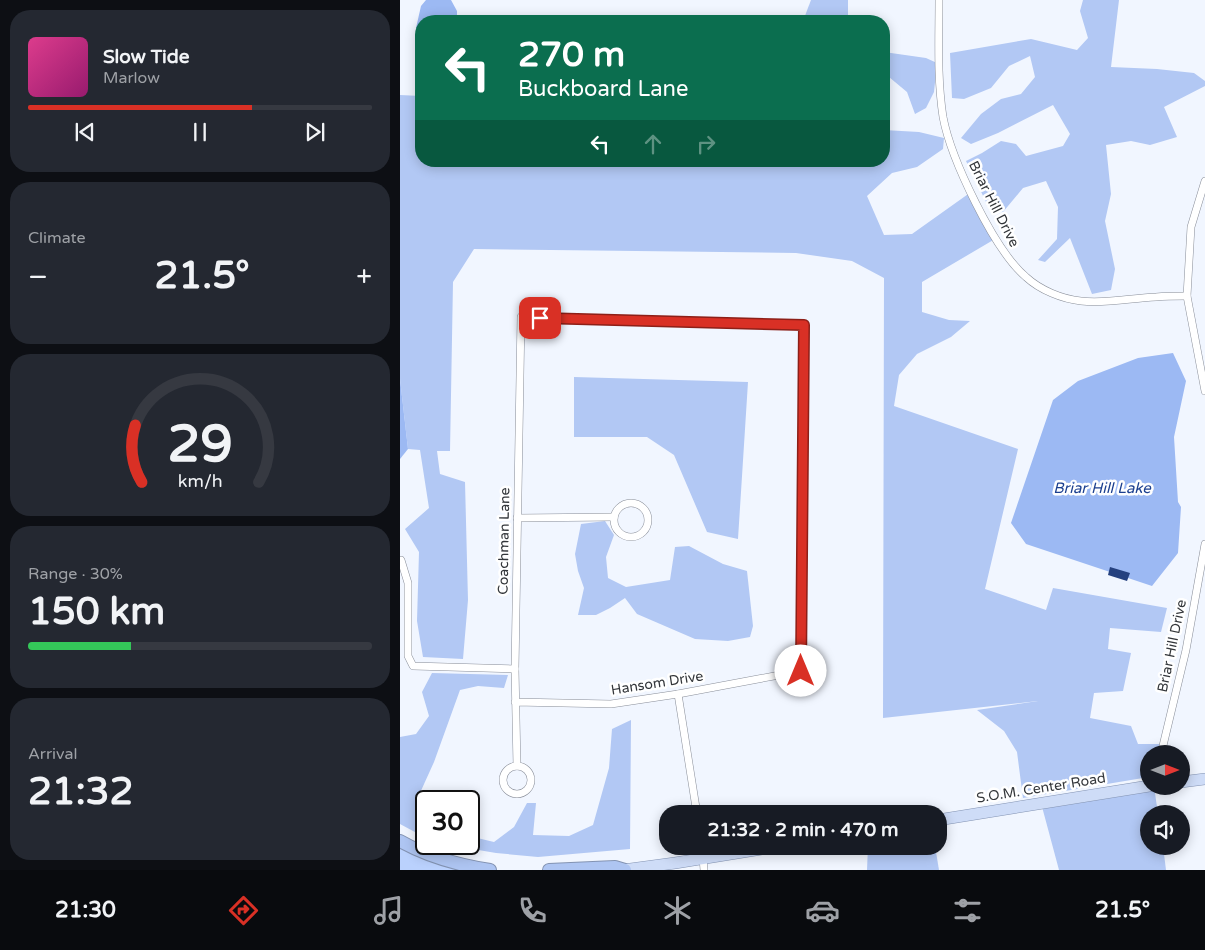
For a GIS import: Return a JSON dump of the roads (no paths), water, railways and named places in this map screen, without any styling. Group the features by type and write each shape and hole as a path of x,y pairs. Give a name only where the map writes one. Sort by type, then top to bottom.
{"highway":[{"path":"400,841 418,852 462,866 490,870"},
{"path":"549,870 615,867 624,870"}],"main road":[{"path":"1190,781 1205,779"},
{"name":"S.O.M. Center Road","path":"947,819 1140,787"},
{"path":"624,870 704,864 742,855"}],"street":[{"name":"Briar Hill Drive","path":"939,0 939,88 944,120 964,177 995,239 1010,261 1026,278 1049,292 1080,301 1125,301 1187,296"},
{"path":"1205,181 1191,227 1187,296 1205,391"},
{"name":"Coachman Lane","path":"517,766 514,668 522,317 804,325 801,671"},
{"path":"635,503 640,505 647,514 647,525 640,534 624,536 616,528 614,517 616,511 624,504 635,503"},
{"path":"517,518 614,517"},
{"name":"Briar Hill Drive","path":"1163,745 1186,650 1205,544"},
{"path":"401,560 408,583 408,656 413,666 514,668"},
{"name":"Hansom Drive","path":"514,702 611,704 678,694 801,671"},
{"path":"678,694 696,805"},
{"path":"517,766 526,769 531,782 527,790 519,795 510,793 502,781 508,769 517,766"}],"water":[{"path":"426,0 451,0 457,15 419,15 421,6"},
{"name":"Briar Hill Lake","path":"1173,353 1186,381 1174,437 1178,502 1181,507 1178,553 1152,586 1026,544 1011,523 1053,400 1078,381 1138,358"},
{"path":"400,379 408,449 400,459"}]}
